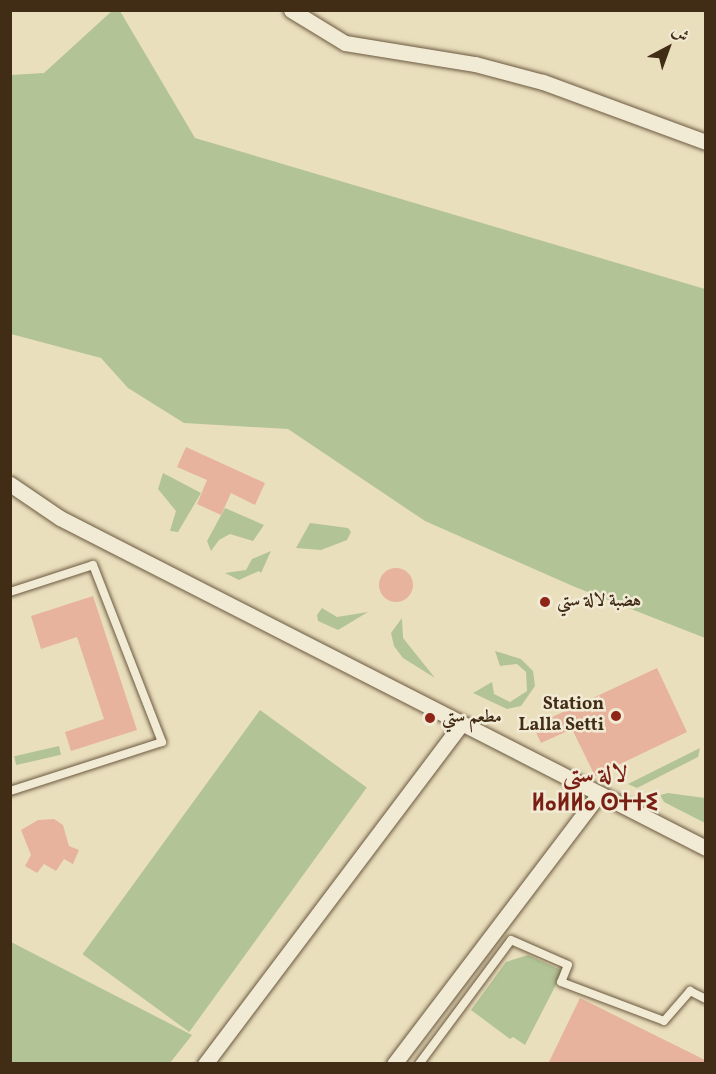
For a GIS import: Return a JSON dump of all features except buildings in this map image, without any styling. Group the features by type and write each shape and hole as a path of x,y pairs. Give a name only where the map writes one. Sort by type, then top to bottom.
{"street":[{"path":"291,10 345,43 476,64 531,79 705,142"},
{"path":"10,484 60,518 705,848"},
{"path":"205,1064 461,724"},
{"path":"394,1064 600,794"}],"lane":[{"path":"10,592 93,565 162,742 10,791"},
{"path":"419,1064 511,940 568,965 561,982 664,1021 690,991 705,999"}],"green space":[{"path":"113,10 120,11 195,138 705,289 705,638 575,587 425,521 288,429 184,423 128,388 101,358 11,334 11,75 44,73"},
{"path":"163,473 201,493 178,532 170,531 176,511 158,489"},
{"path":"225,508 264,525 253,541 230,534 219,540 211,551 207,541"},
{"path":"310,523 348,528 351,532 347,540 321,550 296,548"},
{"path":"271,551 261,573 259,571 239,580 225,573 246,570 252,559"},
{"path":"322,608 337,617 368,612 338,630 318,621 317,615"},
{"path":"402,618 403,638 435,678 403,658 394,646 391,633"},
{"path":"495,651 521,659 533,671 535,686 521,706 507,709 473,693 492,682 494,694 510,702 527,691 526,672 517,664 500,666"},
{"path":"260,710 367,788 189,1032 82,954"},
{"path":"59,746 61,755 16,765 14,756"},
{"path":"700,748 698,757 637,788 628,784"},
{"path":"668,793 705,798 705,823 664,802 660,795"},
{"path":"10,942 192,1035 170,1063 11,1063"},
{"path":"528,955 563,971 525,1045 513,1037 510,1039 471,1010 506,962"}],"place":[{"name":"هضبة لالة ستي","path":"545,602"},
{"name":"Station Lalla Setti","path":"616,716"},
{"name":"مطعم ستي","path":"430,718"}],"district":[{"name":"لالة ستي ⵍⴰⵍⵍⴰ ⵙⵜⵜⵉ","path":"595,791"}]}
